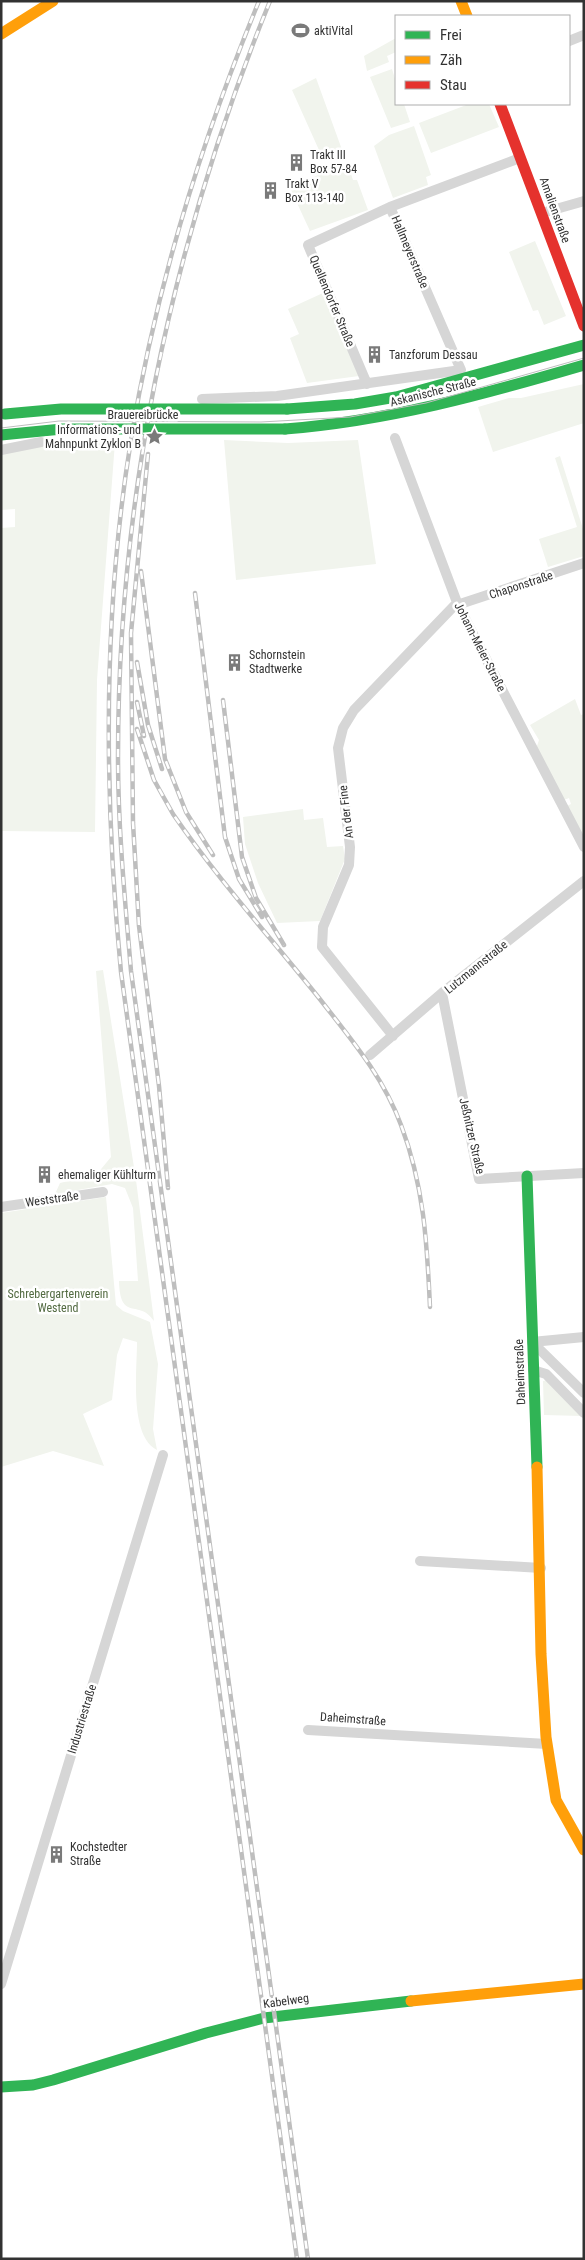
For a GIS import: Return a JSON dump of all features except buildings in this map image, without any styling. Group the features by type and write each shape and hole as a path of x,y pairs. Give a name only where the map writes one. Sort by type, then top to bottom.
{"street":[{"path":"1,34 53,1"},
{"path":"462,1 467,15"},
{"path":"570,41 584,35"},
{"name":"Amalienstraße","path":"500,105 584,326"},
{"name":"Hallmeyerstraße","path":"460,370 390,206 520,158"},
{"path":"542,214 584,200"},
{"name":"Quellendorfer Straße","path":"368,384 308,245 390,206"},
{"name":"Askanische Straße","path":"287,409 354,404 396,397 584,345"},
{"name":"Askanische Straße","path":"284,429 343,424 397,416 444,405 584,365"},
{"path":"570,369 584,372"},
{"name":"Askanische Straße","path":"202,399 277,396 460,370"},
{"name":"Brauereibrücke","path":"3,415 61,409 287,409"},
{"name":"Brauereibrücke","path":"1,435 62,429 284,429"},
{"name":"Johann-Meier-Straße","path":"395,438 458,605 584,847"},
{"path":"1,450 42,442"},
{"name":"Chaponstraße","path":"458,605 584,563"},
{"name":"An der Fine","path":"393,1036 322,947 323,927 349,865 350,847 338,748 343,728 354,710 454,606 458,605"},
{"name":"Lutzmannstraße","path":"370,1055 442,993 584,881"},
{"name":"Jeßnitzer Straße","path":"442,993 479,1179 584,1173"},
{"name":"Daheimstraße","path":"527,1176 541,1568 541,1662 547,1744 556,1800 584,1850"},
{"name":"Weststraße","path":"1,1207 103,1192"},
{"path":"532,1342 584,1337"},
{"path":"532,1342 584,1392"},
{"path":"533,1370 546,1374 584,1413"},
{"name":"Industriestraße","path":"1,1984 163,1455"},
{"path":"420,1561 541,1568"},
{"name":"Daheimstraße","path":"308,1730 547,1744"},
{"name":"Kabelweg","path":"1,2087 33,2085 53,2080 215,2030 264,2018 346,2007 584,1984"}],"green space":[{"path":"395,39 395,52 387,56 389,62 367,71 364,56"},
{"path":"392,69 395,79 395,105 404,105 410,122 391,128 370,77"},
{"path":"316,78 345,158 323,159 292,90"},
{"path":"466,105 489,105 499,127 431,153 419,123"},
{"path":"414,126 431,175 426,177 428,185 393,198 374,146 389,135"},
{"path":"352,165 353,167 349,168 353,180 357,180 368,210 310,231 290,188 327,171 325,168"},
{"path":"535,241 566,316 544,325 538,310 533,311 509,252"},
{"path":"323,293 359,376 307,383 290,338 299,334 288,309"},
{"path":"584,384 584,423 493,452 478,407 509,398 521,398"},
{"path":"224,440 288,443 358,440 376,564 236,580"},
{"path":"115,442 97,680 95,832 1,831 1,528 15,527 15,509 1,510 1,453 58,443"},
{"path":"560,456 584,532 584,556 548,567 539,539 577,527 555,458"},
{"path":"575,699 581,715 584,714 584,837 567,806 571,804 569,798 564,800 536,749 539,740 530,725"},
{"path":"303,809 304,820 323,818 327,847 343,846 345,859 320,921 277,923 258,883 245,844 243,817"},
{"path":"103,970 136,1180 154,1321 148,1314 127,1306 120,1294 119,1281 138,1281 133,1208 125,1188 112,1184 55,1194 60,1183 97,1174 111,1157 96,971"},
{"name":"Schrebergartenverein Westend","path":"106,1197 116,1305 123,1311 150,1322 158,1364 153,1429 157,1450 148,1443 138,1417 136,1402 137,1342 123,1338 117,1355 112,1400 83,1414 104,1466 53,1451 1,1467 1,1213"},
{"path":"547,1380 582,1416 544,1415 543,1381"}],"tram line":[{"path":"1,428 59,421 261,422 350,417 426,403 584,358"}],"railway":[{"path":"259,1 218,108 182,218 153,328 141,384 131,440 115,573 111,639 109,773 115,906 121,972 297,2259"},
{"path":"270,1 235,92 205,184 179,278 157,372 140,467 128,563 121,660 118,784 122,864 131,971 308,2259"},
{"path":"148,454 131,633 133,823 139,926 159,1086 168,1188"},
{"path":"141,571 165,759 186,812 213,855"},
{"path":"195,593 225,837 239,879 262,917"},
{"path":"137,662 148,725 162,769"},
{"path":"223,700 242,857 256,898 284,945"},
{"path":"137,702 144,736"},
{"path":"137,729 154,780 173,814 226,884 354,1043 394,1107 415,1170 423,1214 430,1307"}],"traffic: fast":[{"path":"287,409 355,404 396,397 584,345"},
{"path":"285,429 361,420 399,413 473,396 584,365"},
{"path":"5,414 61,409 287,409"},
{"path":"1,435 62,429 285,429"},
{"path":"527,1176 537,1467"},
{"path":"1,2087 33,2085 53,2080 206,2033 264,2018 411,2001"}],"traffic: slow":[{"path":"1,34 53,1"},
{"path":"461,1 467,15"},
{"path":"537,1467 541,1654 546,1737 556,1800 584,1850"},
{"path":"411,2001 584,1984"}],"traffic: jam":[{"path":"500,105 584,326"}],"place":[{"name":"aktiVital","path":"300,31"},
{"name":"Trakt III Box 57-84","path":"296,162"},
{"name":"Trakt V Box 113-140","path":"271,191"},
{"name":"Tanzforum Dessau","path":"375,355"},
{"name":"Informations- und Mahnpunkt Zyklon B","path":"155,437"},
{"name":"Schornstein Stadtwerke","path":"235,662"},
{"name":"ehemaliger Kühlturm","path":"44,1175"},
{"name":"Kochstedter Straße","path":"56,1854"}]}
